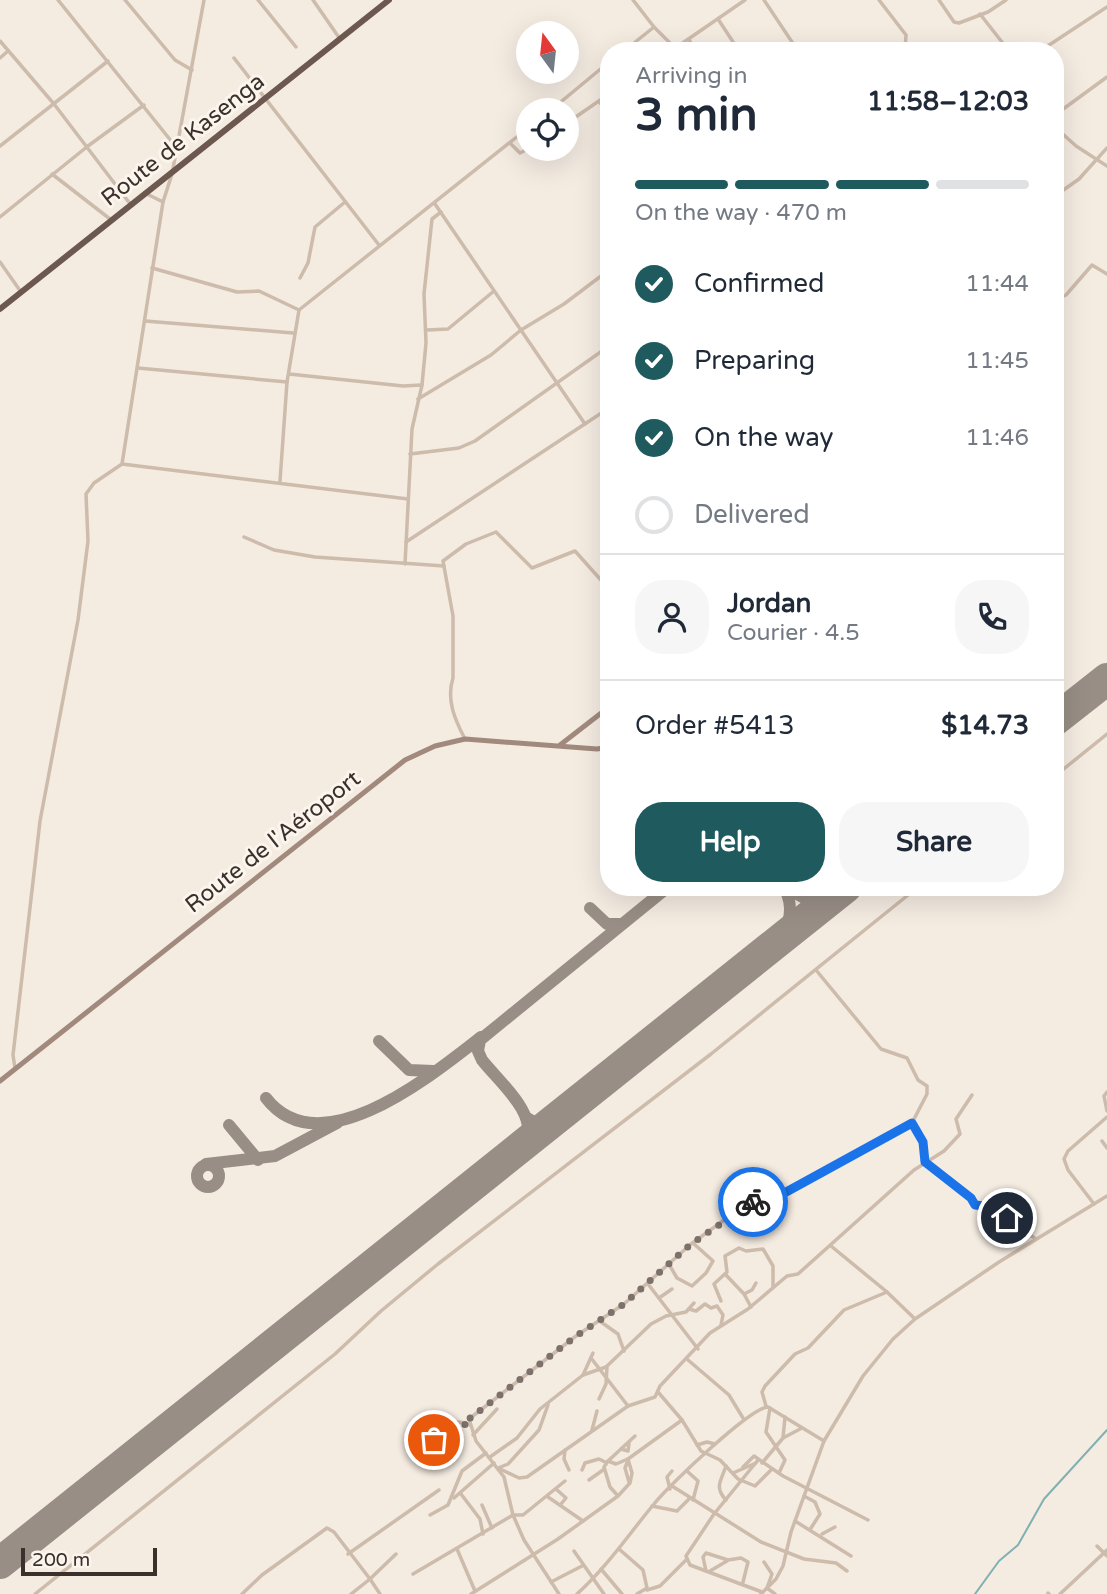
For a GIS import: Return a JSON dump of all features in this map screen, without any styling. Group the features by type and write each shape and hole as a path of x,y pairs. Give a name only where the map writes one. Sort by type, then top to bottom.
{"highway":[{"name":"Route de Kasenga","path":"0,309 389,0"}],"main road":[{"path":"560,746 600,714"},
{"name":"Route de l'Aéroport","path":"0,1081 405,760 435,746 465,739 600,747"}],"street":[{"path":"58,0 176,146"},
{"path":"125,0 175,60 192,70"},
{"path":"122,464 163,202 172,174 204,2 198,0"},
{"path":"258,0 296,47"},
{"path":"313,0 340,39"},
{"path":"633,0 667,42"},
{"path":"685,42 745,0"},
{"path":"764,0 792,42"},
{"path":"879,0 906,35 906,42"},
{"path":"939,0 956,23 988,12 1006,0"},
{"path":"1054,42 1107,7"},
{"path":"980,14 1002,42"},
{"path":"718,19 733,42"},
{"path":"635,42 654,27"},
{"path":"0,41 88,146 131,205"},
{"path":"0,58 8,51"},
{"path":"234,58 267,97 379,245"},
{"path":"0,146 108,61"},
{"path":"566,98 600,69"},
{"path":"1064,109 1107,78"},
{"path":"579,115 599,101"},
{"path":"0,217 144,105"},
{"path":"1064,135 1107,166"},
{"path":"280,481 287,382 293,333 299,310 516,138"},
{"path":"510,143 516,149"},
{"path":"1064,190 1079,179 1107,148"},
{"path":"52,174 110,219"},
{"path":"147,194 163,202"},
{"path":"300,278 308,263 315,227 345,202"},
{"path":"435,204 556,386 585,424"},
{"path":"405,564 410,454 422,385 427,330 424,294 432,219 440,212"},
{"path":"0,262 21,292"},
{"path":"1064,296 1092,265 1107,274"},
{"path":"152,268 233,292 259,290 299,310"},
{"path":"418,399 491,355 521,330 564,304 600,277"},
{"path":"427,330 448,329 494,291"},
{"path":"145,321 293,333"},
{"path":"410,454 459,448 475,441 600,353"},
{"path":"138,368 287,382"},
{"path":"289,374 403,386 422,385"},
{"path":"406,542 600,414"},
{"path":"15,1068 13,1055 40,821 78,620 88,541 86,494 93,483 122,464 201,472 235,479 280,481 408,499"},
{"path":"465,739 452,716 450,688 453,678 453,616 443,561 466,544 496,532 531,568 575,551 600,579"},
{"path":"244,537 274,550 315,557 444,566"},
{"path":"1064,769 1107,734"},
{"path":"36,1594 335,1354 381,1311 438,1265 506,1215 907,896"},
{"path":"559,1594 533,1555 513,1515 499,1468 473,1435 469,1419 648,1284 693,1243 745,1206 758,1199 770,1200 912,1123 927,1094 927,1086 919,1082 907,1058 881,1049 816,969"},
{"path":"1107,1092 1104,1096 1107,1111"},
{"path":"499,1468 514,1476 527,1477 628,1406 653,1399 660,1386 688,1360 710,1333 751,1307 786,1276 798,1273 925,1162 944,1151 959,1136 956,1119 972,1094"},
{"path":"1094,1204 1068,1170 1064,1159 1068,1151 1107,1117"},
{"path":"912,1123 923,1142 925,1162 971,1198 975,1205 994,1210 1036,1239"},
{"path":"1102,1141 1107,1148"},
{"path":"686,1560 707,1572 743,1583 762,1593 776,1579 824,1441 863,1376 893,1339 915,1319 1107,1195"},
{"path":"669,1265 677,1278 692,1286 703,1276 713,1261 693,1243"},
{"path":"831,1245 915,1319"},
{"path":"721,1301 714,1284 726,1274 728,1266 724,1259 727,1254 739,1248 746,1251 762,1248 773,1266 773,1287"},
{"path":"726,1274 744,1294 751,1307"},
{"path":"744,1294 752,1291 755,1283"},
{"path":"648,1284 698,1349"},
{"path":"659,1298 672,1289"},
{"path":"779,1474 785,1460 766,1430 768,1407 762,1392 765,1385 795,1354 808,1348 846,1308 887,1292"},
{"path":"490,1457 518,1437 535,1415 583,1375 607,1367 648,1326 689,1309 694,1303"},
{"path":"689,1309 695,1311 706,1304 709,1308 717,1306 722,1313 736,1318"},
{"path":"721,1326 722,1313"},
{"path":"598,1322 606,1324 618,1334 624,1351"},
{"path":"583,1375 592,1355 600,1370 628,1406"},
{"path":"688,1360 729,1395 743,1418"},
{"path":"599,1399 607,1379 607,1367"},
{"path":"657,1392 682,1420 697,1445 743,1480 755,1486 766,1472 772,1469"},
{"path":"499,1468 508,1464 539,1430 548,1405"},
{"path":"768,1407 824,1441"},
{"path":"577,1594 620,1549 652,1506 743,1418 768,1407"},
{"path":"473,1435 497,1409"},
{"path":"593,1430 597,1411"},
{"path":"783,1438 785,1417"},
{"path":"582,1470 585,1463 599,1458 616,1464 628,1460 682,1420"},
{"path":"429,1456 436,1438 448,1426 457,1422 470,1425"},
{"path":"637,1594 660,1586 686,1560 714,1514 743,1480 783,1438 802,1428"},
{"path":"589,1480 603,1470 607,1462 621,1450 628,1451 629,1442 635,1436"},
{"path":"697,1445 706,1442 716,1445"},
{"path":"565,1450 564,1459 569,1470"},
{"path":"452,1499 462,1471 486,1453"},
{"path":"743,1467 752,1456 779,1474 868,1520"},
{"path":"471,1594 618,1496 630,1483 632,1473 628,1460"},
{"path":"430,1516 461,1494 494,1462"},
{"path":"733,1473 743,1467 761,1463"},
{"path":"761,1463 766,1472"},
{"path":"726,1466 718,1483 719,1492 726,1500"},
{"path":"603,1470 610,1487 618,1496"},
{"path":"672,1471 667,1477 671,1488 761,1542 814,1562 836,1563 847,1571"},
{"path":"652,1506 677,1511 692,1499 698,1481 688,1472"},
{"path":"505,1482 514,1476"},
{"path":"413,1574 513,1515 523,1515 565,1481"},
{"path":"556,1489 566,1498 561,1504"},
{"path":"348,1554 439,1490"},
{"path":"461,1494 480,1519 483,1534"},
{"path":"804,1496 816,1502 820,1514 811,1528"},
{"path":"548,1497 583,1521"},
{"path":"482,1505 492,1528"},
{"path":"795,1521 811,1528 851,1556"},
{"path":"820,1534 835,1527"},
{"path":"242,1594 262,1575 324,1528 334,1532 380,1594"},
{"path":"1060,1594 1106,1553 1097,1546"},
{"path":"457,1549 475,1591"},
{"path":"620,1549 643,1570 648,1584 645,1590"},
{"path":"573,1551 604,1594"},
{"path":"707,1572 705,1553 728,1560"},
{"path":"351,1594 370,1580 396,1554"},
{"path":"707,1572 728,1560 739,1558 747,1561 743,1583"},
{"path":"764,1562 772,1572 767,1588"},
{"path":"551,1582 582,1566"},
{"path":"601,1569 622,1594"},
{"path":"587,1585 597,1586"},
{"path":"767,1588 775,1594"}],"waterway":[{"path":"975,1594 999,1561 1018,1545 1044,1499 1107,1430"}],"taxiway":[{"path":"525,1143 527,1121 516,1099 482,1060 478,1051 480,1040 657,896"},
{"path":"777,942 790,916 787,896"},
{"path":"801,896 806,899 835,896"},
{"path":"590,908 607,924 621,924"},
{"path":"266,1098 289,1117 316,1123 345,1119 376,1108 406,1091 481,1037"},
{"path":"379,1041 409,1070 433,1071"},
{"path":"527,1118 536,1123 552,1122"},
{"path":"206,1164 275,1156 337,1123"},
{"path":"229,1125 258,1160"},
{"path":"208,1165 216,1168 219,1176 216,1184 208,1187 200,1184 197,1176 200,1168 208,1165"}],"runway":[{"path":"1064,713 1107,679"},
{"path":"0,1563 835,896"}],"way so far":[{"path":"434,1440 452,1423 470,1425 469,1419 576,1336 624,1304 662,1273 691,1244 753,1202"}],"route":[{"path":"753,1202 758,1199 770,1200 912,1123 922,1139 925,1162 971,1198 975,1205 985,1206 1007,1218"}]}
